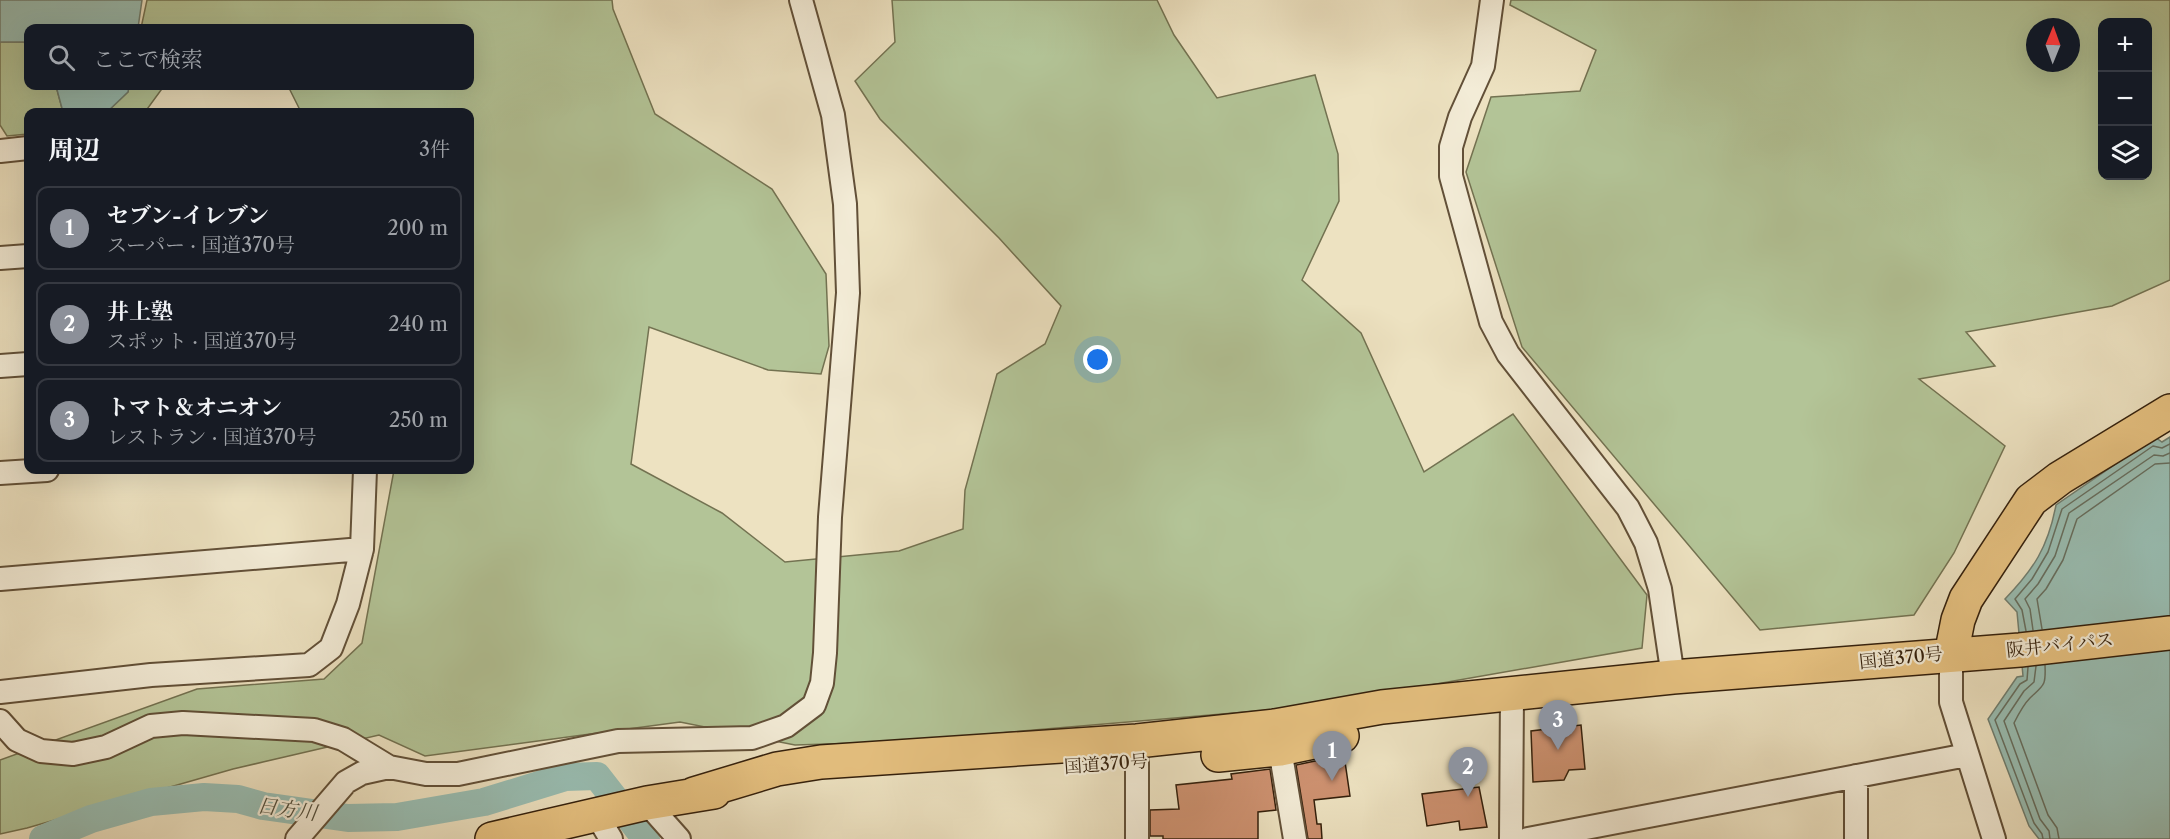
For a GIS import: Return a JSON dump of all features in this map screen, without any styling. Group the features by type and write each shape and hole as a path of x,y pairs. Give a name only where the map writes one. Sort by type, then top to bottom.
{"highway":[{"name":"国道370号","path":"694,794 777,769 821,762 1137,741 1275,726 1382,707 1673,677 1951,655 1958,620 1966,599 2031,500 2060,478 2170,411"},
{"name":"阪井バイパス","path":"1951,655 2020,650 2170,633"},
{"name":"国道370号","path":"492,839 603,822 642,803 694,794 835,781 1137,762 1280,749 1385,728 1512,694"}],"street":[{"path":"0,721 17,740 41,751 73,754 106,747 151,726 183,723 314,730 343,738 389,767 426,774 458,774 618,741 752,738 786,726 814,705 822,683 825,653 830,517 848,293 845,204 833,115 801,0"},
{"path":"1492,0 1483,66 1460,117 1451,147 1451,176 1491,322 1508,354 1628,508 1646,543 1660,589 1673,677"},
{"path":"0,151 24,148"},
{"path":"0,258 24,256"},
{"path":"0,366 24,364"},
{"path":"0,473 24,471"},
{"path":"0,692 151,675 309,665 331,648 348,604 362,549 365,474"},
{"path":"0,579 362,549"},
{"path":"1951,655 1951,702 1994,839"},
{"path":"1511,839 1512,694"},
{"path":"1280,749 1295,839"},
{"path":"1528,839 1612,831 1856,776 1967,755"},
{"path":"1137,762 1137,839"},
{"path":"297,839 346,782 362,773 389,767"},
{"path":"1856,776 1856,839"},
{"path":"642,803 679,839"}],"green space":[{"path":"147,0 612,0 613,9 655,114 772,189 826,274 829,346 821,374 768,370 649,327 631,464 722,513 785,562 899,551 963,529 965,490 997,374 1045,344 1061,306 999,238 880,119 855,81 895,42 892,0 1157,0 1174,35 1217,98 1315,75 1338,154 1339,201 1302,280 1361,333 1424,472 1513,414 1647,595 1642,648 1305,707 893,742 795,745 680,722 425,756 379,735 233,769 0,834 0,760 197,689 324,679 362,643 393,474 474,474 474,108 299,108 290,90 474,90 474,24 142,24"},
{"path":"1511,0 2170,0 2170,280 2112,306 1966,332 1995,366 1919,379 2005,446 1954,553 1914,615 1760,630 1522,347 1466,172 1491,97 1580,91 1596,50 1510,5"},
{"path":"0,42 24,42 24,90 57,90 62,108 24,108 24,134 7,136 0,125"},
{"path":"128,90 161,90 148,108 111,108"}],"water":[{"path":"0,0 142,0 139,24 24,24 24,42 0,42"},
{"path":"57,90 128,90 111,108 62,108"},
{"path":"2155,437 2162,442 2170,437 2170,839 2039,839 2029,826 1988,719 2017,677 2023,676 2017,612 2005,599 2032,567 2044,545 2056,505"}],"building":[{"path":"1581,725 1585,769 1569,770 1564,780 1533,782 1531,731"},
{"path":"1344,755 1350,796 1314,800 1317,824 1321,824 1322,839 1308,839 1296,765"},
{"path":"1270,769 1276,810 1258,812 1258,839 1163,839 1163,836 1150,836 1150,810 1179,809 1176,785 1232,779 1231,774"},
{"path":"1479,787 1487,827 1460,830 1459,821 1427,826 1422,794"}],"waterway":[{"name":"日方川","path":"43,839 91,819 151,802 204,797 238,799 263,806 348,818 397,817 484,802 565,777 597,776 646,839"}],"place":[{"name":"トマト＆オニオン","path":"1558,750"},
{"name":"セブン-イレブン","path":"1332,781"},
{"name":"井上塾","path":"1468,797"}]}
